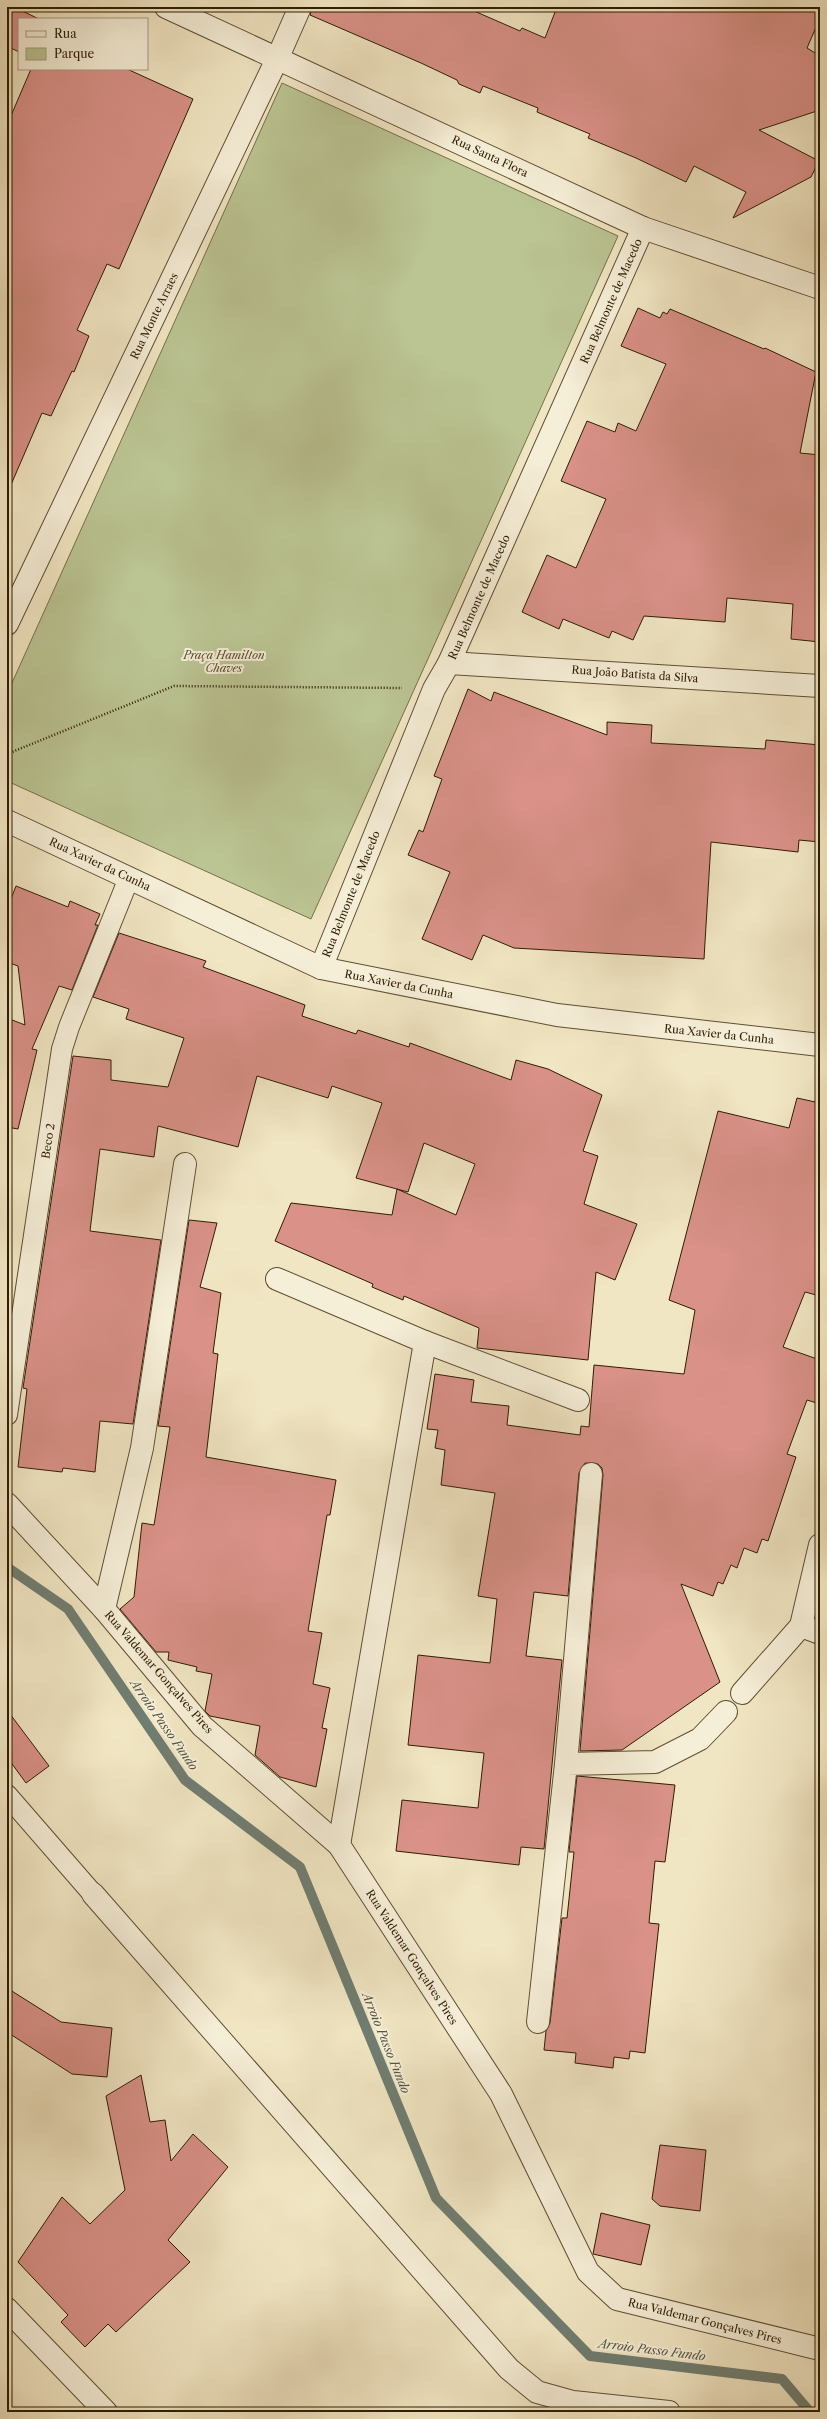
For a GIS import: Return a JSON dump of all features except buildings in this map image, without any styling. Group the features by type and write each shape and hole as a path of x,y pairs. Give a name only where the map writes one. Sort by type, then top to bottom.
{"street":[{"name":"Rua Santa Flora","path":"166,7 278,57 643,228 820,288"},
{"name":"Rua Monte Arraes","path":"7,624 278,57 300,7"},
{"name":"Rua Belmonte de Macedo","path":"321,968 434,689 449,663 643,228"},
{"name":"Rua João Batista da Silva","path":"449,663 820,686"},
{"name":"Rua Xavier da Cunha","path":"7,821 321,968 557,1015 820,1045"},
{"path":"104,1608 142,1448 185,1164"},
{"path":"277,1279 425,1342 578,1400"},
{"path":"339,1845 425,1342"},
{"path":"538,2022 566,1764 591,1474"},
{"name":"Rua Valdemar Gonçalves Pires","path":"7,1504 104,1608 202,1726 339,1845 501,2094 588,2272 617,2299 820,2349"},
{"path":"742,1693 810,1630 820,1545"},
{"path":"566,1764 655,1762 700,1739 726,1712"},
{"path":"93,1894 509,2369 537,2392 574,2402 670,2412"},
{"path":"7,2309 106,2412"}],"lane":[{"name":"Beco 2","path":"7,1415 62,1049 69,1027 129,878"},
{"path":"7,1795 93,1894"}],"path":[{"path":"7,754 174,686 434,689"}],"green space":[{"name":"Praça Hamilton Chaves","path":"282,83 618,236 311,919 7,781 7,694"}],"waterway":[{"name":"Arroio Passo Fundo","path":"7,1567 68,1609 185,1780 300,1867 436,2198 590,2356 782,2379 810,2412"}]}
